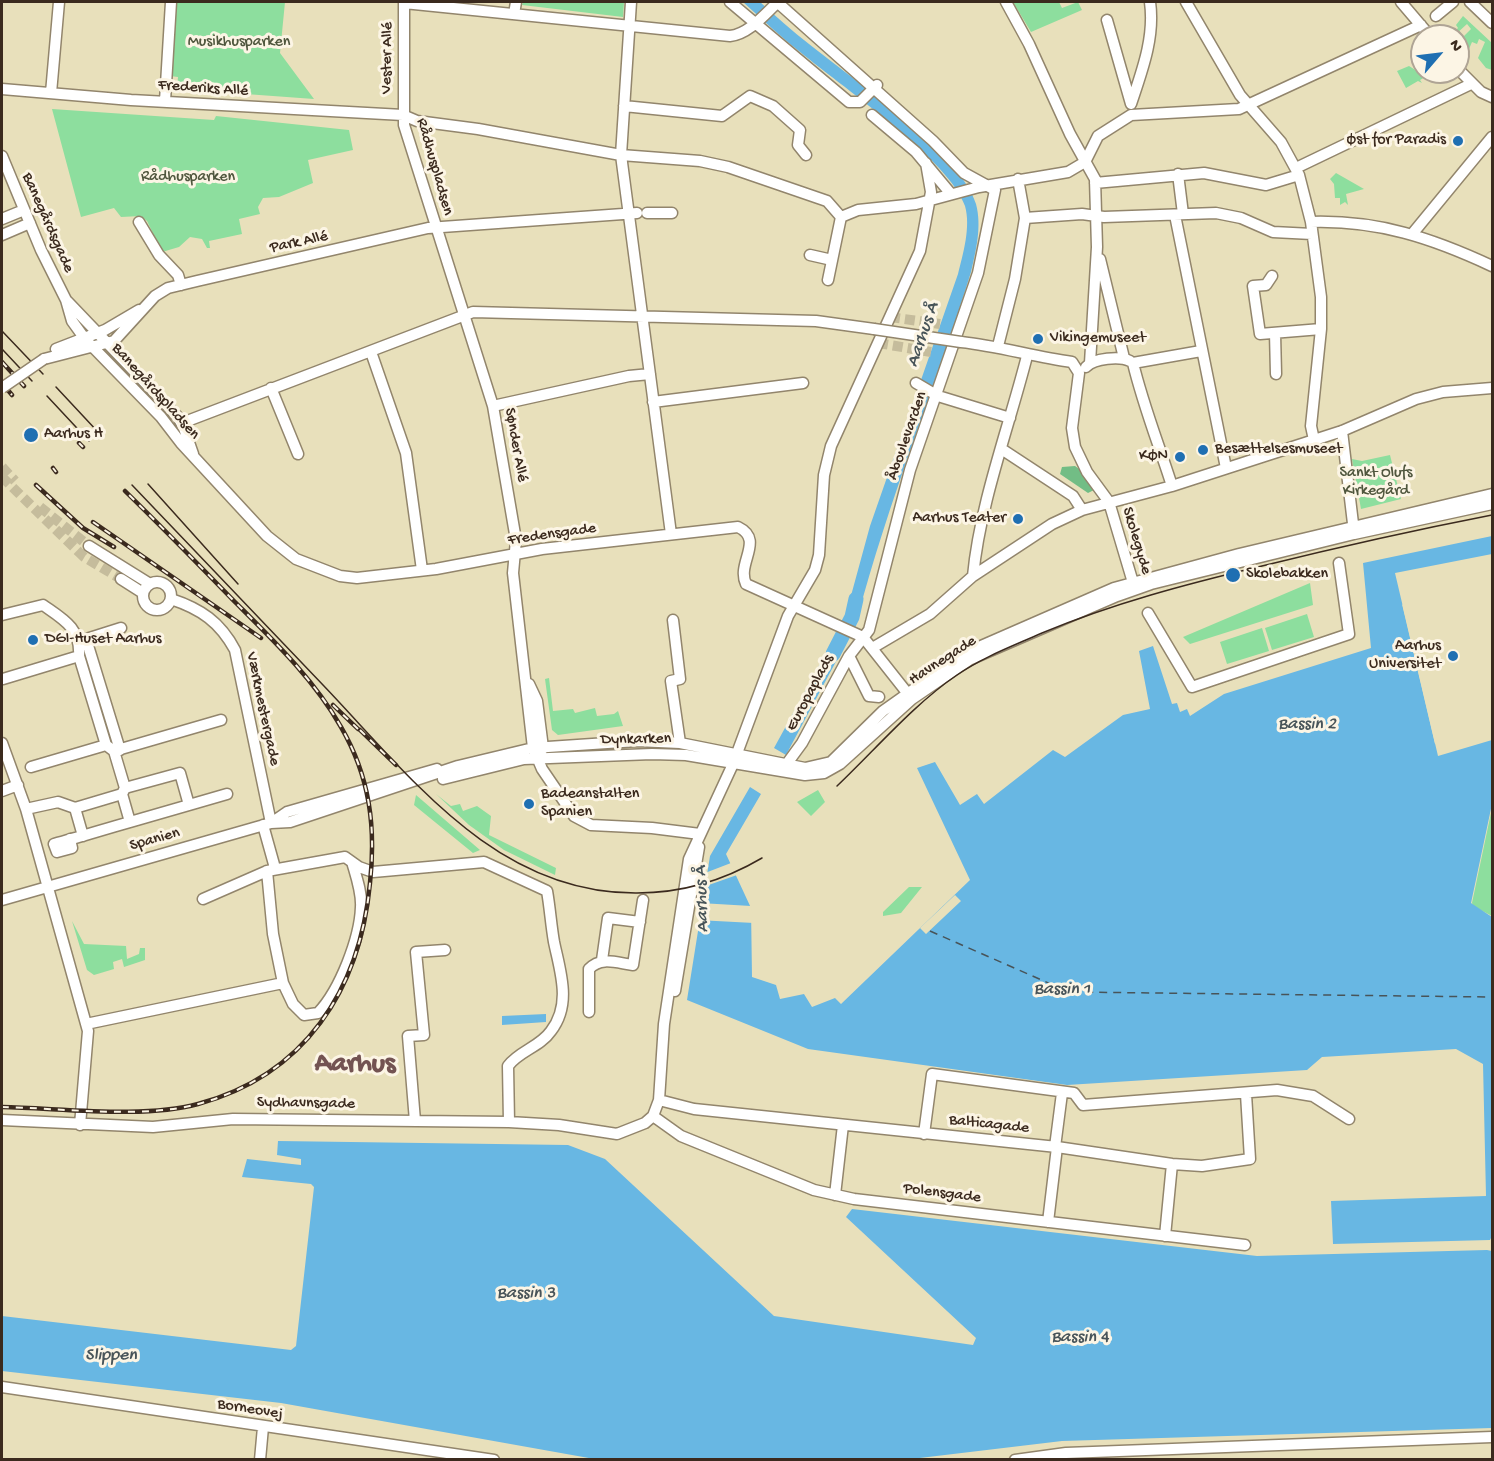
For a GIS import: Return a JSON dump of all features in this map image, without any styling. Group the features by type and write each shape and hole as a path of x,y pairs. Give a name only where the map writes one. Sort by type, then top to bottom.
{"street":[{"path":"51,93 58,2"},
{"path":"165,101 171,2"},
{"path":"404,2 730,36 739,34 757,22 776,3 874,88 964,173 984,186"},
{"name":"Vester Allé","path":"403,116 404,2"},
{"path":"514,14 516,2"},
{"path":"631,2 621,155 638,213 642,316 671,534"},
{"path":"730,2 757,22 846,100 853,103 860,102 874,88"},
{"path":"1006,2 1029,44 1070,134 1095,181 1097,247 1090,363"},
{"path":"828,280 841,217 858,210 929,201 984,186 1068,172 1085,162 1098,136 1128,113 1145,62 1151,26 1150,2"},
{"path":"1186,2 1240,95 1281,142 1298,171 1311,222 1322,297 1311,426 1314,440"},
{"path":"1401,2 1420,24"},
{"path":"1436,16 1453,2"},
{"path":"1470,2 1492,23"},
{"path":"1107,20 1128,113"},
{"path":"1128,113 1216,111 1251,105 1410,30"},
{"path":"1095,181 1215,173 1266,185 1471,84 1492,97"},
{"name":"Frederiks Allé","path":"2,88 403,116 417,121 478,129 621,155 700,161 728,167 827,201 841,217"},
{"path":"624,106 723,117 750,96 773,106 800,130 798,144 806,155"},
{"name":"Rådhuspladsen","path":"403,116 436,227"},
{"path":"872,116 926,162 952,194"},
{"path":"1413,233 1492,136"},
{"name":"Banegårdsgade","path":"2,156 24,210 66,300 72,321 85,339"},
{"path":"653,1116 659,1100 689,859 735,759 793,605 817,563 824,475 831,446 912,274 920,251 931,180 926,162"},
{"path":"1178,174 1179,214 1201,351 1226,468"},
{"path":"998,346 1015,279 1025,218 1018,179"},
{"name":"Åboulevarden","path":"859,634 869,630 910,470 972,293 986,241 995,190 984,186"},
{"path":"2,219 24,210"},
{"name":"Park Allé","path":"168,288 436,227 638,213 672,213"},
{"path":"1025,218 1082,214 1096,217 1229,214 1273,232 1312,234"},
{"path":"139,222 159,255 178,274 181,285"},
{"path":"1311,222 1364,224 1413,233 1492,266"},
{"path":"2,235 30,223"},
{"name":"Sønder Allé","path":"436,227 493,406 515,533 513,573 525,676 538,751"},
{"path":"1097,247 1128,360 1143,406 1150,416 1172,486"},
{"path":"810,255 832,260"},
{"path":"1272,276 1266,285 1253,286 1260,334 1321,329"},
{"name":"Banegårdspladsen","path":"44,359 72,350 108,344 122,334 155,296 168,288"},
{"name":"Banegårdsgade","path":"66,300 98,333"},
{"name":"Banegårdspladsen","path":"44,359 57,348 85,339 142,309"},
{"path":"182,423 473,312 816,321 998,346 1027,356 1072,362 1079,374 1090,363 1201,351"},
{"name":"Banegårdspladsen","path":"98,333 182,423 194,457"},
{"path":"1275,333 1276,374"},
{"name":"Banegårdspladsen","path":"85,339 161,417 194,457"},
{"path":"371,352 406,453 422,570"},
{"path":"973,576 975,550 1027,356"},
{"path":"2,388 44,359"},
{"path":"493,406 629,376 650,374"},
{"name":"Skolegyde","path":"1079,374 1073,423 1075,447 1093,481 1109,502 1134,586"},
{"path":"653,402 803,383"},
{"path":"918,385 936,395 1010,418"},
{"path":"272,388 298,454"},
{"path":"874,647 930,614 973,576 1052,524 1082,510 1172,486 1342,431 1416,399 1443,392 1492,388"},
{"path":"1342,431 1354,530"},
{"path":"1002,450 1073,496 1082,510"},
{"name":"Fredensgade","path":"194,457 267,536 287,554 340,576 377,576 515,554 731,527 745,531 750,540 751,549 742,571 746,584 793,605"},
{"path":"1134,586 1492,494"},
{"path":"1354,530 1492,504"},
{"path":"89,546 147,588"},
{"path":"1148,613 1192,687 1349,634 1339,563"},
{"path":"121,579 147,588 164,584 170,590 171,599 164,609 152,609 144,601 147,588"},
{"name":"Havnegade","path":"783,770 831,762 883,711 953,669 988,650 1134,586"},
{"name":"Værkmestergade","path":"171,599 190,605 210,617 223,630 235,650 267,824 273,934 283,983 293,1004 304,1015 318,1013 347,967 361,907 352,862"},
{"path":"2,615 43,605 67,621 83,640 113,748 130,822"},
{"path":"793,605 859,634 874,647 909,696"},
{"path":"673,620 680,679 671,681 680,743 783,770"},
{"path":"83,640 120,628"},
{"name":"Europaplads","path":"783,770 802,743 859,634"},
{"path":"83,640 79,656 113,748"},
{"path":"3,679 79,656"},
{"path":"849,656 869,696 879,697"},
{"path":"31,767 221,720"},
{"name":"Dynkarken","path":"538,751 637,741 680,743"},
{"path":"2,743 26,809 86,1024 85,1076 80,1125"},
{"path":"538,751 542,769 574,816 591,825 652,828 700,834"},
{"name":"Spanien","path":"267,824 287,812 419,772 538,751"},
{"name":"Spanien","path":"424,779 442,779 524,759 538,751"},
{"name":"Dynkarken","path":"538,751 665,753 735,759"},
{"name":"Spanien","path":"2,900 267,824 290,822 459,766"},
{"path":"26,809 58,802 75,808 180,773 189,805"},
{"path":"2,791 18,785"},
{"name":"Spanien","path":"346,795 381,792"},
{"path":"57,852 72,848 70,839 227,794"},
{"path":"75,808 83,836"},
{"path":"203,899 271,869 345,857 373,872 484,862 547,891 555,944 561,965 563,988 560,1014 553,1029 543,1042 508,1066 509,1122"},
{"path":"589,1012 589,969 603,960 633,965 643,900"},
{"path":"603,960 608,918 640,922"},
{"path":"415,1121 408,1036 424,1035 416,952 445,950"},
{"path":"86,1024 283,983"},
{"path":"924,1134 932,1074 1074,1093 1083,1105 1277,1090 1313,1096 1349,1119"},
{"path":"1048,1222 1062,1093"},
{"name":"Balticagade","path":"659,1100 694,1109 1056,1147 1172,1164 1202,1166 1250,1159 1246,1094"},
{"name":"Sydhavnsgade","path":"2,1120 153,1127 233,1119 509,1122 559,1125 611,1134 636,1129 653,1116"},
{"name":"Polensgade","path":"653,1116 681,1136 814,1190 836,1195 1245,1245"},
{"path":"836,1195 843,1125"},
{"path":"1165,1236 1172,1164"},
{"name":"Borneovej","path":"2,1387 494,1460"},
{"path":"260,1460 263,1427"},
{"path":"1015,1460 1066,1453 1492,1437"}],"green space":[{"name":"Musikhusparken","path":"175,2 285,2 280,53 314,99 177,89 178,77 170,76"},
{"path":"523,2 624,2 623,17 522,5"},
{"path":"1013,2 1059,2 1062,8 1078,2 1082,10 1031,32"},
{"path":"1463,16 1492,43 1492,70 1486,68 1478,58 1485,42 1479,39 1477,44 1472,42 1470,47 1470,24 1457,24"},
{"path":"1410,67 1410,84 1413,84 1406,88 1397,71"},
{"name":"Rådhusparken","path":"52,109 214,120 216,116 349,130 353,150 308,160 313,183 279,197 263,198 258,207 260,214 239,219 242,234 209,241 210,248 207,248 202,239 190,237 179,247 162,252 147,221 141,216 121,217 114,208 81,217"},
{"path":"1336,173 1364,189 1346,194 1348,205 1345,202 1340,205 1340,198 1335,198 1334,184 1330,179"},
{"name":"Sankt Olufs Kirkegård","path":"1390,455 1401,499 1361,509 1352,459 1362,461"},
{"path":"1075,466 1082,471 1094,490 1088,493 1060,474 1062,467"},
{"path":"1310,583 1313,605 1190,644 1183,637"},
{"path":"1307,614 1314,637 1272,650 1265,628"},
{"path":"1262,628 1269,651 1227,664 1220,642"},
{"path":"549,678 553,711 573,709 575,713 595,708 597,716 614,714 618,711 623,726 558,735 552,730 545,679"},
{"path":"818,790 825,802 811,816 797,802"},
{"path":"436,794 451,806 460,804 463,811 477,806 491,816 489,835 556,868 555,875 504,850 469,825"},
{"path":"416,795 480,850 473,853 414,805"},
{"path":"1492,808 1492,916 1473,906 1472,903"},
{"path":"909,887 922,887 901,913 883,916 883,912"},
{"path":"72,921 84,944 126,946 127,959 139,954 140,948 145,948 145,960 124,967 122,959 113,962 114,969 94,975 87,970"}],"water":[{"path":"743,2 760,2 796,34 877,96 928,140 967,184 978,212 978,238 971,272 897,488 857,620 846,614 870,526 958,274 966,240 967,214 955,188 918,147 789,43"},
{"path":"1492,536 1492,554 1395,573 1438,756 1492,740 1492,804 1471,903 1492,917 1492,1236 1490,1240 1333,1244 1331,1201 1486,1196 1483,1064 1456,1049 1322,1057 1307,1070 1067,1085 808,1049 687,1000 710,856 750,787 761,794 726,854 751,908 752,977 776,985 780,999 804,994 812,1007 835,998 841,1004 970,880 917,768 935,762 960,805 977,794 984,804 1053,750 1065,757 1123,715 1150,709 1139,651 1153,646 1172,704 1177,703 1180,712 1187,709 1190,716 1224,694 1371,648 1363,563"},
{"path":"837,633 848,639 786,755 774,748"},
{"path":"546,1014 546,1022 502,1025 502,1016"},
{"path":"278,1141 568,1145 605,1159 774,1316 973,1345 976,1338 846,1217 852,1209 1257,1256 1492,1251 1492,1428 1062,1441 903,1460 600,1460 281,1403 2,1371 2,1316 291,1350 296,1346 314,1187 311,1184 242,1177 247,1159 301,1165 301,1159 277,1155"}],"pier":[{"path":"1402,604 1406,608 1438,742 1435,744"},
{"path":"731,863 737,875 703,887 705,873"},
{"path":"955,895 961,901 926,934 920,928"},
{"path":"700,903 751,906 754,923 697,920"}],"waterway":[{"name":"Aarhus Å","path":"833,654 852,617 856,599"}],"ferry route":[{"path":"930,931 1069,992 1492,997"}],"tunnel":[{"path":"890,317 940,324"},
{"path":"878,343 931,352"},
{"path":"2,467 15,481"},
{"path":"2,477 84,557 121,579"},
{"path":"40,507 89,546"}],"tram line":[{"path":"2,331 43,374"},
{"path":"2,349 32,381"},
{"path":"56,387 98,432"},
{"path":"47,396 89,441"},
{"path":"148,484 238,584"},
{"path":"132,485 424,792 460,824 499,852 541,874 587,888 637,893 670,891 702,884 732,873 762,858"},
{"path":"837,786 910,713 957,675 998,652 1042,633 1123,603 1206,580 1348,545 1492,515"}],"railway":[{"path":"2,362 24,386"},
{"path":"2,383 12,395"},
{"path":"79,443 83,447"},
{"path":"53,468 56,472"},
{"path":"36,485 83,528 114,547"},
{"path":"2,1107 101,1112 152,1111 198,1104 236,1091 269,1072 297,1050 320,1023 339,992 354,959 364,922 372,862 369,803 359,765 341,727 318,692 291,660 125,491"},
{"path":"93,522 261,638"},
{"path":"333,705 358,729"},
{"path":"360,730 396,765"}],"place":[{"name":"Øst for Paradis","path":"1458,141"},
{"name":"Vikingemuseet","path":"1038,339"},
{"name":"Aarhus H","path":"31,435"},
{"name":"Besættelsesmuseet","path":"1203,450"},
{"name":"KØN","path":"1180,457"},
{"name":"Aarhus Teater","path":"1018,519"},
{"name":"Skolebakken","path":"1233,575"},
{"name":"DGI-Huset Aarhus","path":"33,640"},
{"name":"Aarhus Universitet","path":"1453,656"},
{"name":"Badeanstalten Spanien","path":"529,804"}],"district":[{"name":"Aarhus","path":"355,1066"}],"water label":[{"name":"Bassin 2","path":"1307,725"},
{"name":"Bassin 1","path":"1062,990"},
{"name":"Bassin 3","path":"526,1294"},
{"name":"Bassin 4","path":"1080,1338"},
{"name":"Slippen","path":"111,1356"}]}
